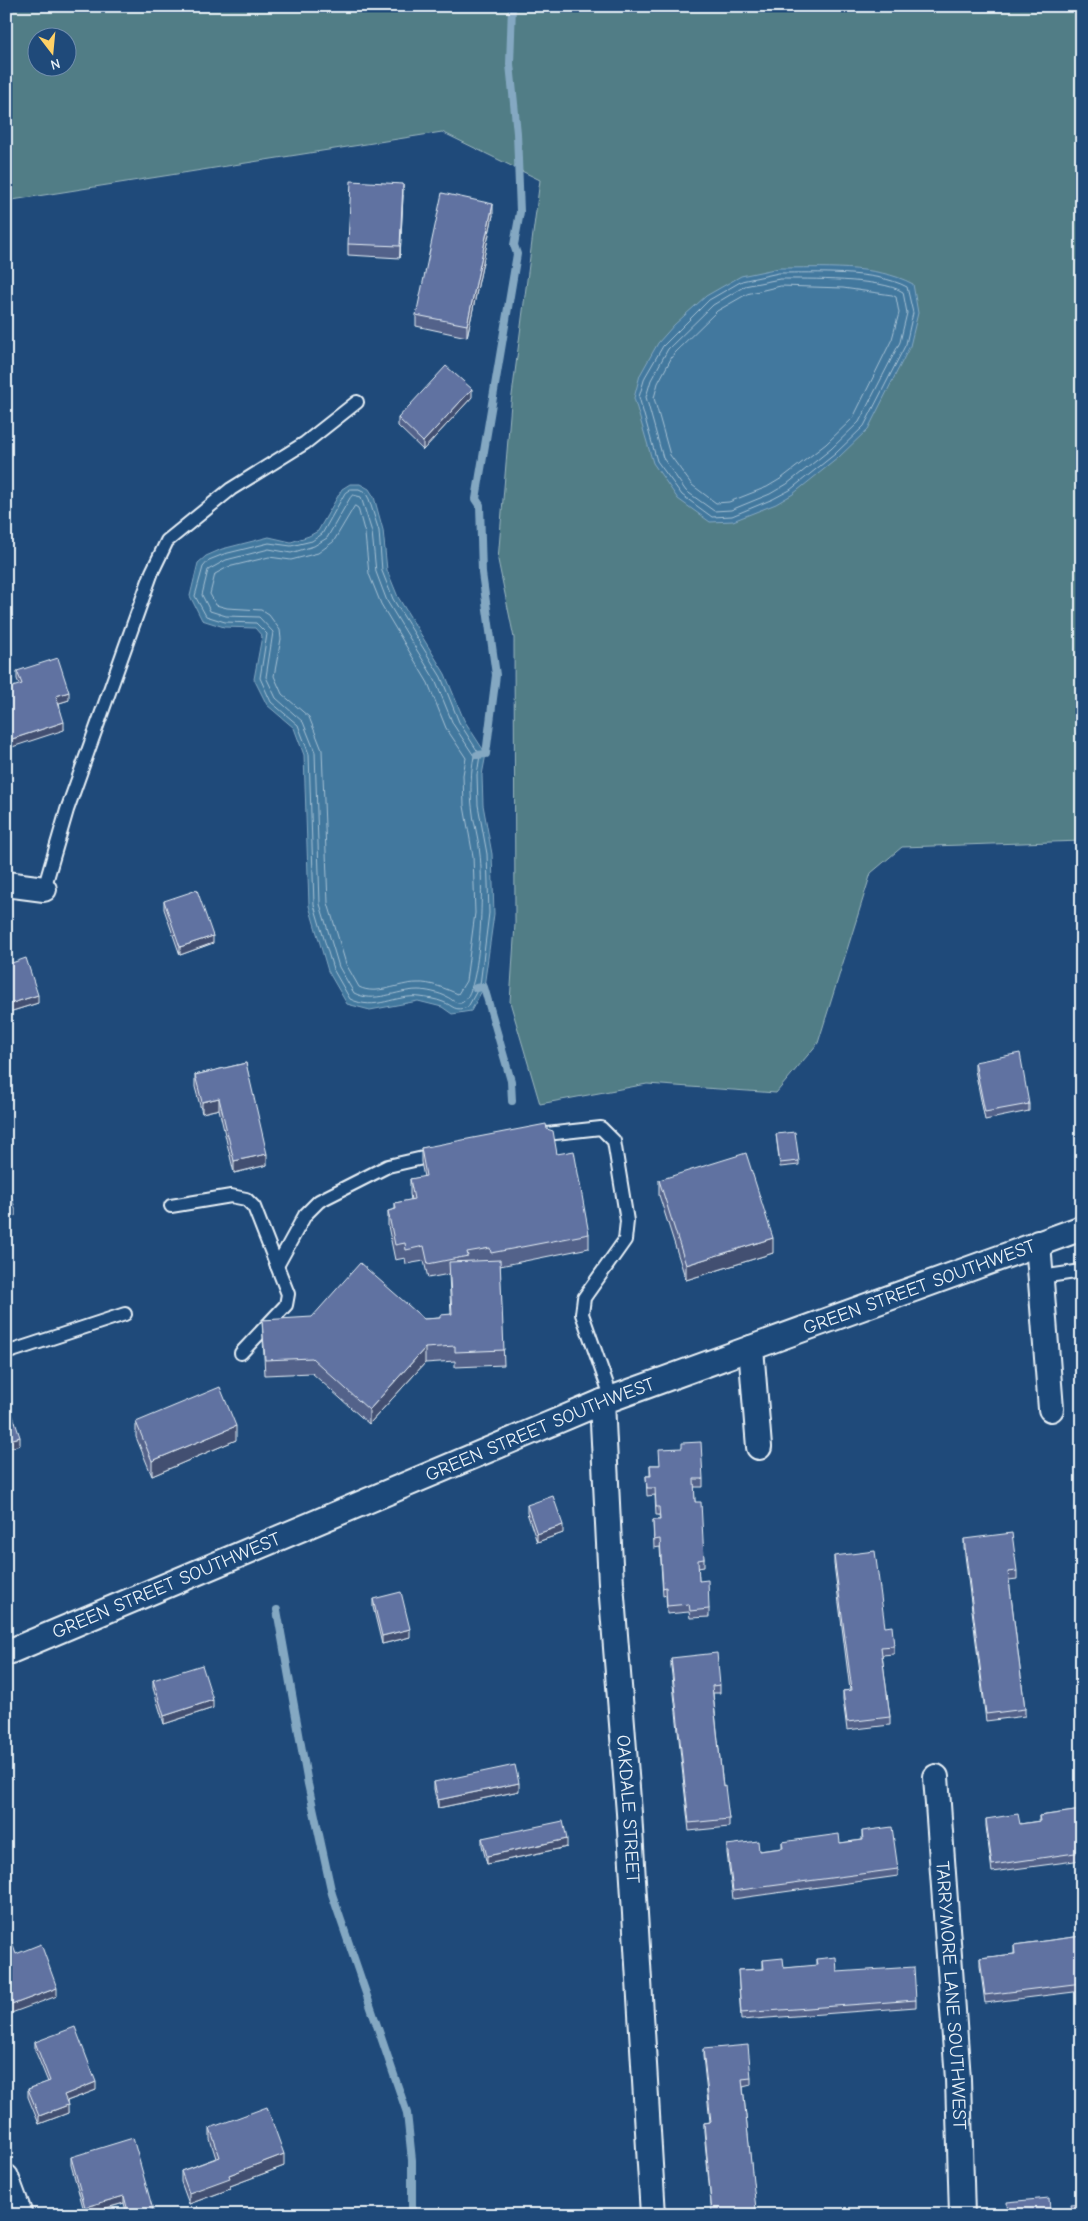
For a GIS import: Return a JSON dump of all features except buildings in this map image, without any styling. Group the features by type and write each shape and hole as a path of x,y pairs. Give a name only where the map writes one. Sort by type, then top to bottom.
{"street":[{"path":"6,884 44,888"},
{"name":"GREEN STREET SOUTHWEST","path":"6,1653 607,1401 1082,1228"},
{"path":"1038,1243 1051,1409"},
{"path":"751,1348 759,1446"},
{"name":"OAKDALE STREET","path":"607,1401 612,1584 629,1813 653,2215"},
{"name":"TARRYMORE LANE SOUTHWEST","path":"936,1777 958,2079 962,2215"},
{"path":"6,2176 20,2215"}],"lane":[{"path":"44,888 67,810 152,572 167,540 231,489 305,442 357,402"},
{"path":"521,1138 601,1128 614,1141 627,1221 625,1240 584,1298 582,1314 607,1401"},
{"path":"277,1266 305,1215 319,1201 388,1166 450,1152"},
{"path":"171,1206 232,1196 246,1199 254,1207 288,1294 286,1306 241,1353"},
{"path":"1040,1277 1082,1271"},
{"path":"6,1352 125,1314"}],"green space":[{"path":"6,6 1082,6 1082,841 902,847 871,873 818,1043 776,1093 647,1084 540,1104 510,1002 515,924 514,638 498,560 511,403 540,180 442,132 6,201"}],"water":[{"path":"779,268 847,268 865,270 882,273 913,284 918,313 910,346 868,429 838,458 793,494 776,504 733,521 710,522 678,499 653,463 634,398 640,375 658,343 674,325 706,296 741,276"},
{"path":"350,484 360,484 369,489 374,497 383,530 387,570 398,597 445,674 464,720 486,754 482,775 483,805 492,854 494,914 484,987 471,1011 452,1014 442,1007 418,1001 370,1010 347,1004 328,971 309,906 304,755 294,728 267,705 254,679 262,636 255,628 224,627 202,620 190,596 198,563 206,556 222,549 269,537 291,542 309,536 318,531 342,489"}],"waterway":[{"path":"477,755 486,754 496,675 482,573 480,505 476,499 517,254 514,245 520,212 517,133 510,64 512,6"},
{"path":"476,988 484,987 511,1081 512,1101"},
{"path":"277,1610 308,1784 332,1894 407,2113 412,2160 412,2215"}]}
